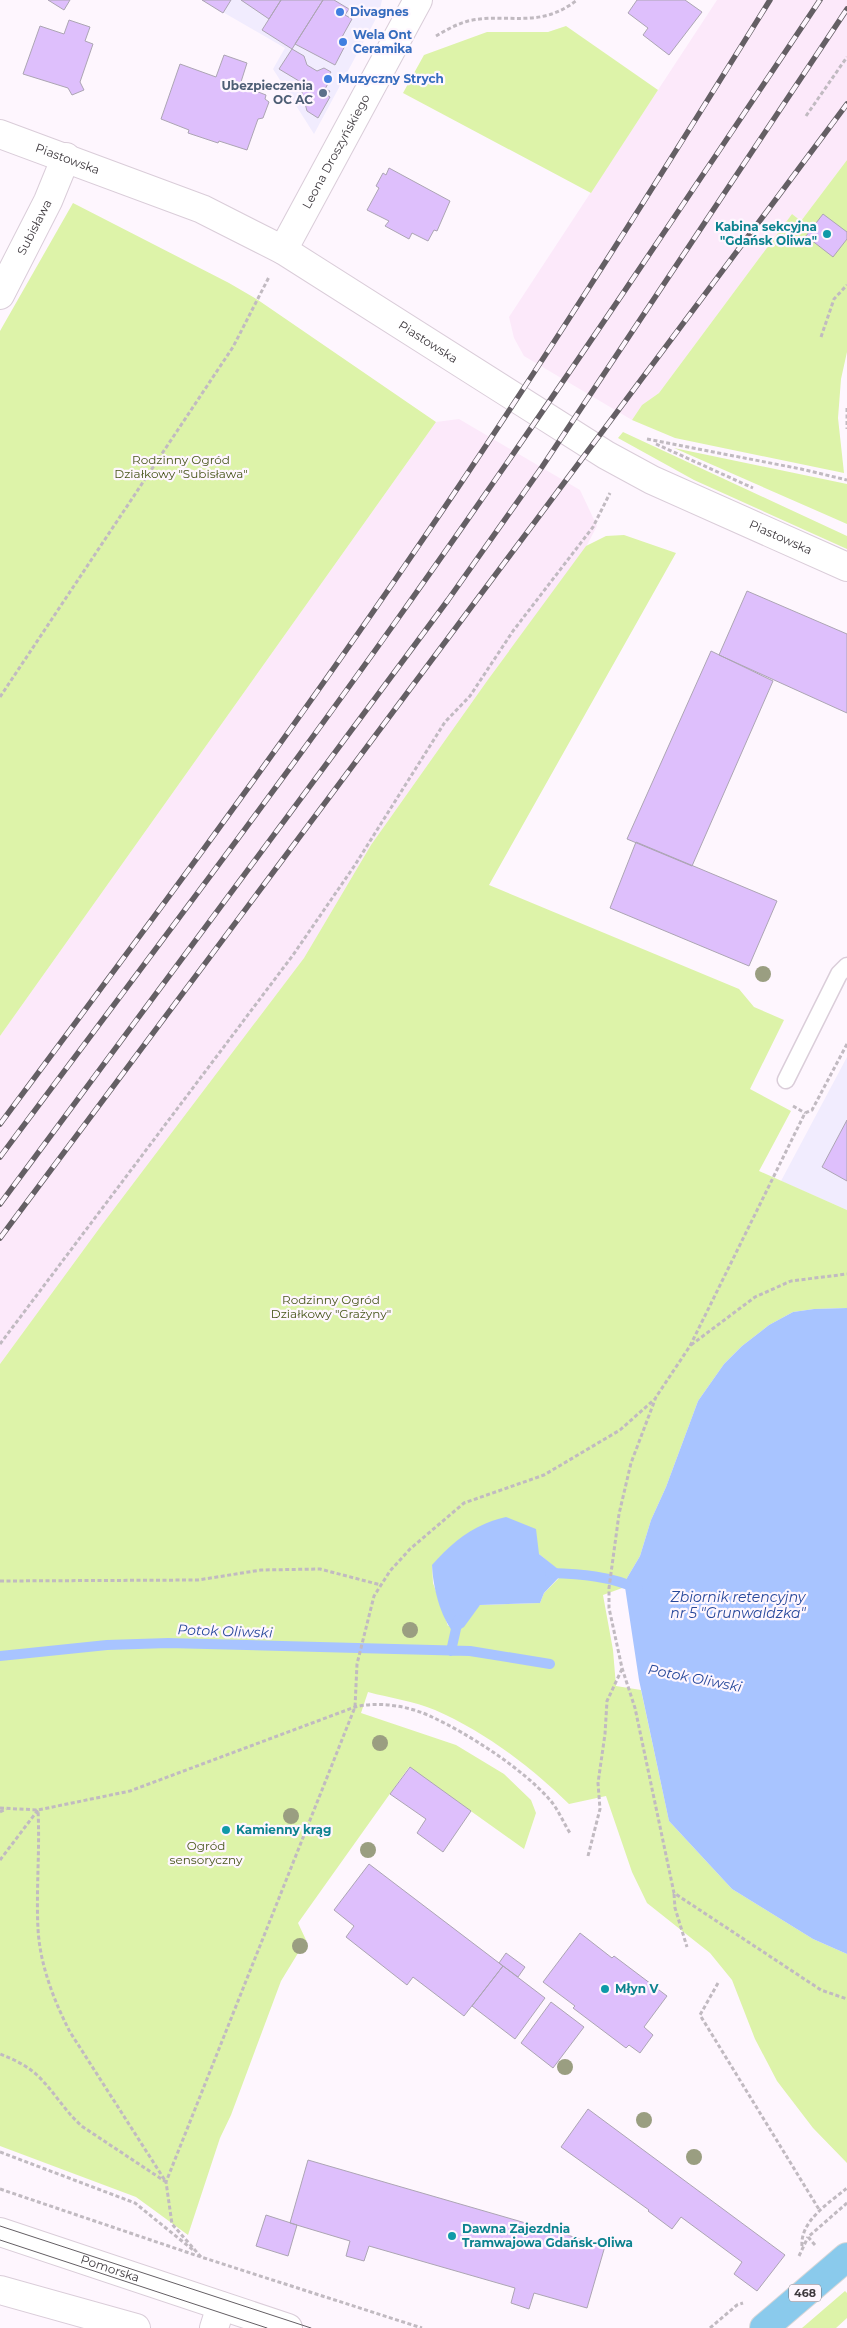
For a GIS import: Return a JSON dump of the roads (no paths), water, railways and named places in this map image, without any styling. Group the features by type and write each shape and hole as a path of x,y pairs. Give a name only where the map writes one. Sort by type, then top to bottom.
{"main road":[{"name":"468","path":"764,2328 847,2257"}],"street":[{"name":"Leona Droszyńskiego","path":"283,250 418,0"},
{"name":"Piastowska","path":"0,134 202,209 283,250 606,455 652,480 847,567"},
{"name":"Subisława","path":"0,295 48,201 66,157"},
{"name":"Pomorska","path":"0,2232 217,2317 288,2328"},
{"path":"0,2290 136,2328"}],"lane":[{"path":"786,1080 839,974 847,966"}],"water":[{"name":"Zbiornik retencyjny nr 5 \"Grunwaldzka\"","path":"847,1308 847,1954 813,1939 732,1889 669,1821 639,1680 625,1587 627,1578 640,1556 651,1520 666,1487 698,1401 724,1364 742,1346 769,1325 793,1312"},
{"path":"506,1517 536,1529 539,1554 563,1573 544,1593 540,1603 480,1605 464,1627 454,1633 438,1601 432,1565 456,1541 474,1529"}],"waterway":[{"name":"Potok Oliwski","path":"550,1573 606,1578 638,1589"},
{"name":"Potok Oliwski","path":"451,1651 458,1620"},
{"name":"Potok Oliwski","path":"0,1656 107,1645 168,1643 470,1651 550,1664"}],"tram line":[{"path":"0,2226 311,2328"},
{"path":"0,2240 267,2328"}],"railway":[{"path":"0,1124 257,776 406,564 500,425 770,0"},
{"path":"0,1157 248,825 394,624 556,392 820,0"},
{"path":"0,1204 448,600 542,467 847,9"},
{"path":"0,1238 847,104"}],"place":[{"name":"Divagnes","path":"340,12"},
{"name":"Wela Ont Ceramika","path":"343,42"},
{"name":"Muzyczny Strych","path":"328,79"},
{"name":"Ubezpieczenia OC AC","path":"323,93"},
{"name":"Kabina sekcyjna \"Gdańsk Oliwa\"","path":"827,234"},
{"name":"Kamienny krąg","path":"226,1830"},
{"name":"Młyn V","path":"605,1989"},
{"name":"Dawna Zajezdnia Tramwajowa Gdańsk-Oliwa","path":"452,2236"}],"park label":[{"name":"Rodzinny Ogród Działkowy \"Subisława\"","path":"181,467"},
{"name":"Rodzinny Ogród Działkowy \"Grażyny\"","path":"331,1307"},
{"name":"Ogród sensoryczny","path":"206,1853"}]}
